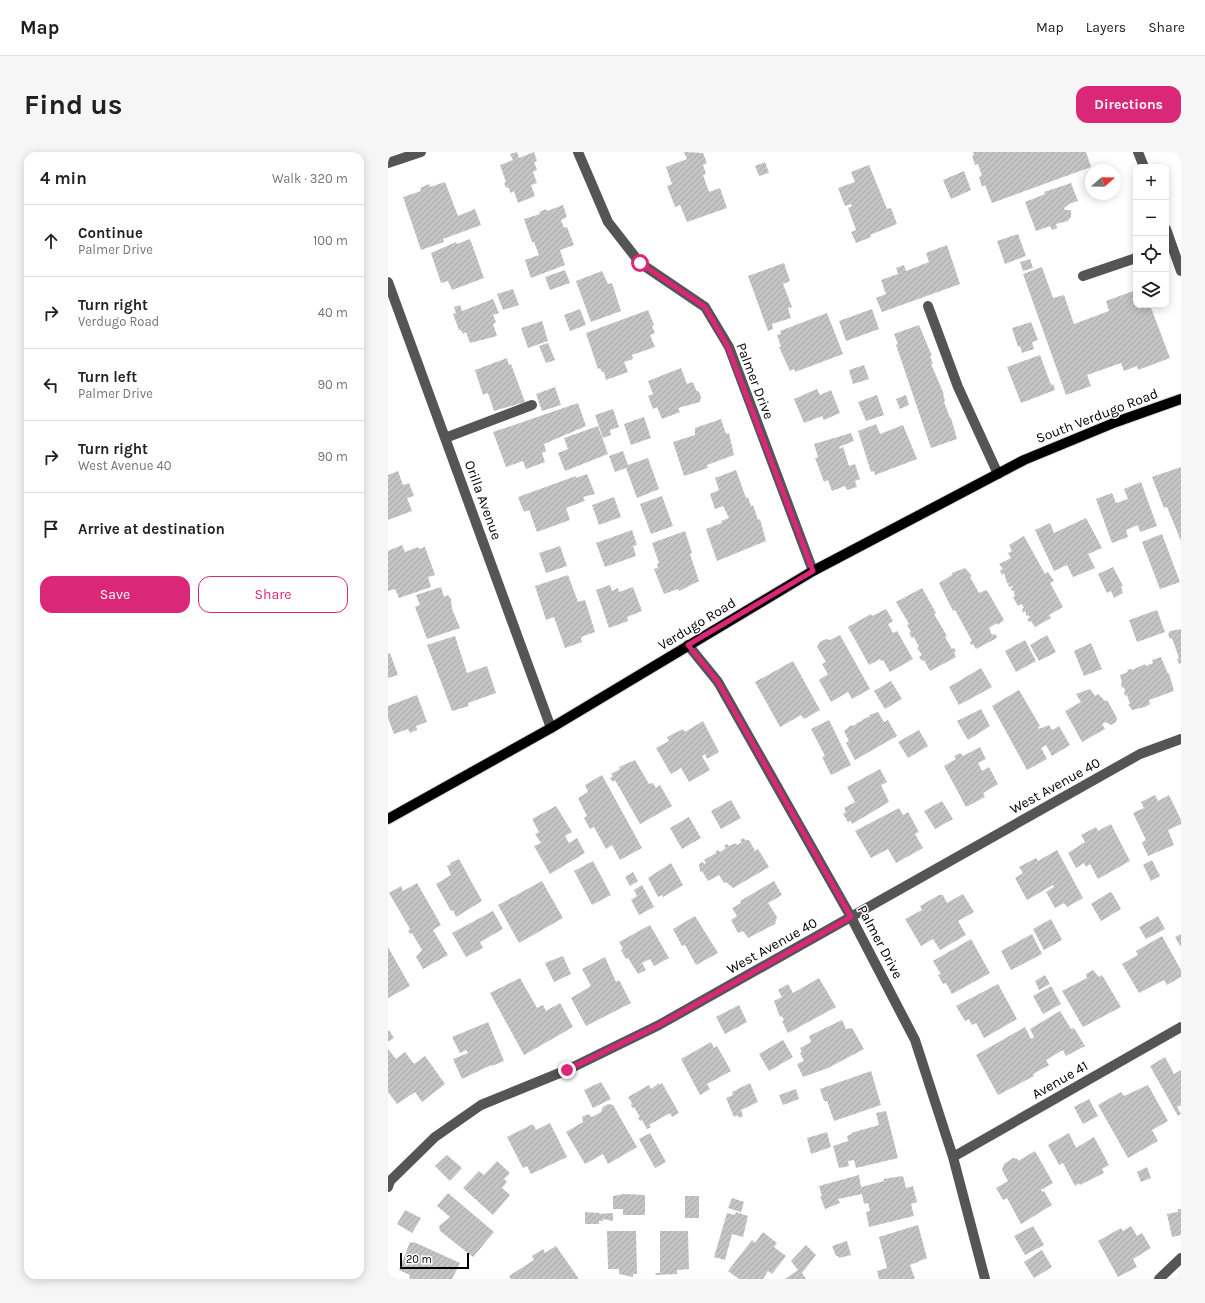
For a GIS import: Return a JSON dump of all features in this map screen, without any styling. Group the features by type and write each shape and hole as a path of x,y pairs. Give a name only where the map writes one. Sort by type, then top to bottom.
{"main road":[{"name":"South Verdugo Road","path":"1024,460 1116,422 1181,399"},
{"name":"Verdugo Road","path":"388,819 551,728 813,571 1024,460"}],"street":[{"path":"388,163 421,152"},
{"name":"Palmer Drive","path":"578,152 608,222 640,263 705,307 728,347 813,571"},
{"path":"1138,152 1143,164"},
{"path":"1169,247 1181,271"},
{"path":"1083,276 1133,259"},
{"name":"Orilla Avenue","path":"388,282 551,728"},
{"path":"928,306 958,387 998,474"},
{"path":"445,438 532,405"},
{"name":"Palmer Drive","path":"688,645 718,682 851,917 915,1040 953,1157 985,1279"},
{"name":"West Avenue 40","path":"389,1183 435,1137 481,1105 567,1070 659,1025 1140,754 1181,739"},
{"name":"Avenue 41","path":"953,1157 1181,1027"},
{"path":"1159,1279 1181,1258"}],"building":[{"path":"517,152 519,158 534,152 537,161 534,162 537,170 533,172 537,183 531,185 535,196 518,203 514,191 511,193 508,187 506,188 504,183 506,182 500,165 513,160 510,154"},
{"path":"684,152 703,153 707,163 703,165 706,174 703,175 709,192 720,188 727,208 687,222 680,205 675,207 667,186 672,184 666,167 687,159"},
{"path":"973,152 1086,152 1090,164 1085,164 1085,169 992,203 985,185 982,187 979,177 982,176 978,164 975,165 972,156 974,155"},
{"path":"765,162 769,173 759,176 755,166"},
{"path":"869,165 887,209 891,208 897,224 870,235 871,237 856,243 851,232 856,230 848,208 852,206 851,204 845,206 838,188 855,182 851,172"},
{"path":"964,171 971,190 951,199 943,180"},
{"path":"445,182 458,216 475,209 481,225 443,239 444,242 421,250 403,197 421,191 420,188 429,184 430,187"},
{"path":"1071,183 1078,201 1069,204 1064,208 1065,210 1071,210 1071,217 1068,221 1056,224 1057,228 1052,230 1050,226 1036,231 1025,202 1045,194 1044,192"},
{"path":"563,205 567,217 561,220 564,228 567,227 574,245 560,250 565,265 531,278 525,260 539,255 534,242 532,242 524,219 540,214 539,212 546,209 547,211"},
{"path":"1018,234 1026,256 1005,264 997,241"},
{"path":"470,239 484,278 452,290 448,281 441,283 431,253 456,242 457,244"},
{"path":"947,245 960,284 882,312 876,298 886,294 881,280 898,274 896,268 904,265 906,271 929,262 926,253"},
{"path":"1030,259 1033,268 1023,271 1020,262"},
{"path":"784,263 790,281 783,284 792,307 788,308 791,318 772,324 773,329 768,331 748,276"},
{"path":"1042,267 1053,298 1064,295 1074,324 1109,311 1106,301 1133,291 1133,308 1151,308 1170,358 1138,370 1137,366 1124,371 1121,363 1087,375 1091,386 1066,395 1023,274"},
{"path":"565,270 570,283 550,290 545,277"},
{"path":"602,271 608,284 612,283 621,311 591,322 576,281"},
{"path":"513,289 519,305 503,310 497,294"},
{"path":"493,299 499,313 493,315 496,322 493,324 497,336 470,343 466,332 463,334 461,330 459,330 453,314 456,313 454,307 460,305 462,311"},
{"path":"580,309 586,325 570,331 564,315"},
{"path":"872,309 879,329 846,341 839,321"},
{"path":"648,310 654,325 652,326 655,333 650,335 655,347 632,355 633,359 624,362 628,372 606,380 604,372 602,372 600,368 598,369 586,333"},
{"path":"827,313 843,354 795,372 794,369 790,371 779,347 781,347 777,335 781,334 780,331"},
{"path":"542,321 548,341 528,348 521,328"},
{"path":"1031,322 1038,340 1032,342 1034,349 1022,353 1020,346 1018,347 1012,328"},
{"path":"919,325 932,356 930,356 933,364 931,364 944,394 944,402 951,418 957,439 931,448 896,345 898,344 894,334"},
{"path":"548,343 555,360 546,363 539,346"},
{"path":"1040,355 1051,385 1053,384 1055,390 1021,403 1007,367"},
{"path":"507,358 509,365 511,364 525,402 494,411 488,393 483,395 475,370"},
{"path":"864,365 869,379 853,384 849,370"},
{"path":"681,368 687,384 693,382 696,390 699,392 701,397 700,402 678,408 680,412 662,419 657,407 653,409 648,396 653,394 648,381"},
{"path":"555,387 561,405 542,411 536,394"},
{"path":"817,389 820,395 831,390 840,413 824,420 822,416 804,423 794,399"},
{"path":"877,395 884,415 866,421 858,402"},
{"path":"906,395 909,405 900,409 896,399"},
{"path":"578,403 586,426 544,444 546,451 542,453 545,462 526,469 523,461 506,467 493,432"},
{"path":"613,409 619,427 610,430 611,435 603,438 595,415"},
{"path":"644,417 651,438 631,445 624,424"},
{"path":"721,419 726,434 729,433 734,455 707,465 708,468 684,476 673,442 695,435 695,428"},
{"path":"876,424 880,434 903,425 917,459 875,475 874,471 871,472 858,431"},
{"path":"598,426 608,454 565,471 558,453 568,449 564,438"},
{"path":"851,433 854,441 839,447 840,449 843,447 849,466 855,464 860,479 855,481 857,487 847,490 845,486 832,491 828,480 824,482 815,458 818,457 814,444"},
{"path":"623,451 628,465 648,458 659,489 637,498 626,468 615,472 609,456"},
{"path":"1181,467 1181,541 1167,507 1164,508 1152,477"},
{"path":"736,470 746,498 748,497 751,506 753,505 758,520 760,519 766,541 717,561 706,529 722,523 721,521 729,518 723,506 715,509 710,494 719,490 715,478"},
{"path":"398,471 403,485 409,483 414,496 407,498 412,511 388,520 388,475"},
{"path":"587,474 595,494 583,497 585,501 566,508 570,520 537,532 529,510 524,512 518,497 576,476 576,478"},
{"path":"1141,482 1157,526 1140,532 1138,525 1126,530 1128,537 1112,543 1096,499 1112,493 1116,503 1128,499 1124,489"},
{"path":"662,496 673,526 651,534 640,504"},
{"path":"614,497 621,517 599,525 592,505"},
{"path":"1086,518 1102,548 1088,554 1095,568 1073,577 1067,565 1054,571 1035,530 1050,523 1054,533"},
{"path":"632,530 637,545 633,546 636,556 605,567 596,543"},
{"path":"685,531 692,553 690,554 699,581 679,591 678,589 664,594 654,569 658,568 657,564 659,563 652,543"},
{"path":"1162,534 1180,582 1160,589 1142,542"},
{"path":"1024,536 1045,574 1048,572 1054,581 1050,583 1063,607 1049,615 1051,618 1035,627 1031,621 1029,622 1027,619 1030,617 1028,615 1026,616 1026,611 1023,613 1022,609 1024,608 1022,604 1018,606 1013,597 1015,596 1015,592 1010,589 1013,587 1009,587 1008,584 1010,583 1007,583 1004,573 1002,575 1000,571 1003,569 999,564 1011,558 1008,553 1012,551 1009,545"},
{"path":"402,545 405,552 418,547 419,549 425,547 435,575 428,577 431,587 399,598 395,589 388,591 388,551"},
{"path":"560,546 567,566 546,573 539,553"},
{"path":"1113,567 1123,586 1121,587 1123,593 1114,598 1111,591 1107,593 1098,574"},
{"path":"965,568 972,576 970,577 979,593 986,590 988,592 1004,620 998,625 997,623 989,628 992,635 995,634 997,637 976,649 973,644 971,645 970,642 972,641 955,610 953,611 939,583 952,575 952,573"},
{"path":"568,575 578,602 585,600 595,632 581,637 582,642 565,648 554,617 546,620 535,586"},
{"path":"610,585 612,591 618,588 619,592 633,587 642,611 627,617 628,621 609,628 596,590"},
{"path":"441,587 444,597 448,595 451,599 452,609 460,628 427,639 415,607 420,605 416,595"},
{"path":"922,588 936,613 934,614 947,636 945,637 952,649 954,648 956,651 954,653 956,657 930,671 924,660 922,661 919,657 922,655 917,648 919,647 914,637 912,638 909,633 911,632 907,625 909,624 896,602"},
{"path":"886,609 893,621 888,624 893,633 897,631 913,659 890,672 883,660 881,661 880,659 869,665 848,627 871,614 872,616"},
{"path":"1157,610 1165,632 1137,642 1129,620"},
{"path":"1181,629 1181,663 1179,664 1177,659 1179,658 1172,638 1170,639 1168,634 1170,631"},
{"path":"840,635 870,689 852,699 848,692 831,702 819,680 828,674 822,664 826,662 817,647 820,642 826,639 830,640"},
{"path":"1047,635 1056,652 1039,661 1030,645"},
{"path":"455,636 467,673 487,666 496,693 468,703 469,706 452,711 427,645"},
{"path":"1025,640 1036,661 1016,672 1005,651"},
{"path":"1091,643 1102,669 1084,676 1074,651"},
{"path":"390,653 398,675 388,678 388,654"},
{"path":"1161,657 1168,674 1169,673 1174,691 1149,700 1150,704 1145,707 1132,710 1128,704 1130,704 1127,695 1125,696 1124,687 1122,688 1120,675 1128,672 1127,670 1132,670 1145,664 1146,666 1153,663 1152,660"},
{"path":"793,661 820,710 804,719 801,715 780,727 755,682"},
{"path":"981,668 992,687 959,705 949,687"},
{"path":"891,681 902,699 885,709 874,691"},
{"path":"1090,689 1095,696 1098,694 1105,701 1107,700 1117,718 1116,722 1111,725 1106,722 1102,724 1105,729 1082,742 1065,711 1081,702 1076,694"},
{"path":"1019,690 1040,726 1038,727 1039,729 1049,725 1052,730 1059,726 1070,745 1052,756 1046,745 1041,748 1047,759 1027,770 992,706"},
{"path":"417,695 427,722 416,726 417,730 410,733 408,729 394,734 388,718 388,706"},
{"path":"981,709 990,726 968,740 957,721"},
{"path":"878,712 884,722 888,720 897,736 855,760 846,743 849,741 844,731 851,725 857,724 856,723 870,716 869,715"},
{"path":"829,720 851,765 831,775 822,757 825,756 811,729"},
{"path":"703,721 719,752 707,759 705,754 702,756 710,770 689,782 681,768 671,774 656,748 669,741 667,737 683,729 685,732"},
{"path":"919,730 928,746 908,758 898,742"},
{"path":"980,747 986,759 978,763 982,771 989,767 998,784 983,793 985,797 966,807 944,766 956,759 954,756 960,753 963,756"},
{"path":"635,760 649,784 653,783 656,788 660,785 672,806 640,824 615,780 613,782 610,778 613,776 611,774 620,769 619,767"},
{"path":"880,769 887,782 881,785 889,802 852,824 851,821 848,822 843,814 846,812 844,808 855,802 847,787"},
{"path":"602,775 642,848 620,860 612,845 606,849 594,827 590,829 584,818 587,816 578,798 588,792 585,785"},
{"path":"1155,795 1158,801 1169,795 1181,820 1181,824 1168,830 1174,845 1148,856 1142,843 1146,840 1133,813 1144,808 1141,802"},
{"path":"731,800 741,818 721,829 711,811"},
{"path":"942,801 953,819 935,829 924,811"},
{"path":"556,806 572,832 565,836 569,843 577,838 585,853 550,874 534,846 541,843 535,834 539,832 532,819"},
{"path":"899,808 903,815 908,812 919,832 915,834 923,848 896,863 888,849 871,858 855,831"},
{"path":"689,817 701,838 682,849 670,828"},
{"path":"1111,824 1130,861 1098,879 1090,864 1086,867 1084,863 1076,868 1068,853 1085,842 1081,835 1096,827 1098,831"},
{"path":"743,838 745,840 749,840 755,851 758,849 769,867 733,888 726,882 724,883 719,875 708,881 702,871 700,872 699,864 703,862 704,864 706,863 704,860 716,853 716,851 718,850 720,852 726,848 724,846 727,844 729,846 736,843 737,845 742,842 740,840"},
{"path":"1057,850 1083,898 1067,907 1064,903 1055,908 1046,892 1054,887 1053,885 1027,900 1015,878 1023,873 1019,867 1036,858 1038,861"},
{"path":"459,859 482,901 456,917 436,884 451,875 447,866"},
{"path":"1152,860 1160,876 1151,881 1143,865"},
{"path":"593,861 611,895 592,905 574,871"},
{"path":"671,863 683,885 663,897 662,895 658,897 648,878"},
{"path":"633,872 638,881 630,886 625,877"},
{"path":"542,881 563,918 519,943 498,905"},
{"path":"774,881 782,895 768,903 777,917 775,924 748,938 743,931 738,933 731,920 737,916 732,908 741,903 740,901"},
{"path":"417,883 441,925 433,930 448,955 423,969 416,957 422,950 412,933 410,934 408,931 410,929 389,893 401,886 403,891"},
{"path":"642,885 654,907 639,915 631,900 637,896 634,890"},
{"path":"1110,892 1121,909 1101,921 1091,904"},
{"path":"963,894 974,912 958,921 966,935 940,950 933,939 921,946 905,919 922,910 920,906 939,895 943,895 947,903"},
{"path":"493,911 503,929 480,942 483,948 466,957 452,933"},
{"path":"695,916 718,953 696,965 685,945 682,946 673,929"},
{"path":"1158,916 1165,929 1146,939 1139,927"},
{"path":"1051,919 1062,940 1044,950 1033,929"},
{"path":"650,925 669,958 654,966 650,959 642,963 646,970 638,974 628,958 626,959 619,942"},
{"path":"1032,934 1042,954 1011,970 1001,951"},
{"path":"1181,934 1181,947 1175,937"},
{"path":"1162,936 1181,970 1181,977 1167,985 1164,980 1139,993 1122,964 1138,955 1136,951"},
{"path":"971,939 990,973 952,994 946,983 943,984 938,975 941,974 933,961"},
{"path":"388,947 410,986 388,998"},
{"path":"563,956 571,974 554,982 545,963"},
{"path":"605,957 616,982 619,980 631,1003 586,1026 571,998 591,986 582,969"},
{"path":"1093,970 1099,977 1102,975 1121,1007 1083,1027 1062,991 1087,978 1086,974"},
{"path":"1045,975 1050,984 1039,990 1035,981"},
{"path":"520,978 537,1008 543,1005 546,1011 560,1003 573,1027 524,1055 490,993"},
{"path":"819,978 836,1007 788,1033 782,1021 784,1020 782,1016 780,1017 774,1001 782,997 778,990 788,984 793,993"},
{"path":"998,984 1017,1019 984,1038 976,1023 972,1025 969,1019 965,1021 956,1006"},
{"path":"1051,986 1061,1004 1043,1014 1033,996"},
{"path":"739,1005 747,1022 725,1034 716,1017"},
{"path":"1060,1011 1071,1029 1074,1028 1085,1046 1066,1056 1063,1050 1046,1060 1049,1065 1033,1074 1034,1076 998,1095 976,1055 1025,1027 1031,1039 1034,1037 1030,1029"},
{"path":"842,1020 846,1029 852,1028 864,1049 828,1068 803,1077 797,1064 804,1061 800,1053 802,1052 800,1048 811,1042 809,1036"},
{"path":"488,1022 504,1061 492,1066 491,1065 462,1079 453,1059 468,1053 466,1050 460,1053 452,1037"},
{"path":"389,1030 394,1038 388,1042 388,1031"},
{"path":"783,1040 793,1057 769,1071 759,1054"},
{"path":"711,1042 714,1048 717,1046 731,1071 707,1084 710,1089 700,1095 681,1059"},
{"path":"388,1049 396,1059 405,1052 414,1064 425,1056 445,1084 422,1102 415,1092 397,1104 388,1092"},
{"path":"1165,1057 1174,1074 1181,1070 1181,1105 1177,1107 1181,1114 1178,1116 1150,1066"},
{"path":"871,1071 881,1105 834,1121 827,1101 824,1101 820,1089"},
{"path":"601,1082 611,1099 593,1108 584,1090"},
{"path":"659,1083 659,1085 662,1083 679,1113 672,1117 670,1113 649,1125 651,1127 647,1129 642,1120 640,1121 638,1118 640,1117 634,1107 632,1108 632,1103 628,1097 649,1085 651,1089"},
{"path":"750,1083 758,1102 741,1110 743,1116 739,1118 738,1115 734,1117 726,1098 733,1095 732,1092"},
{"path":"1148,1085 1168,1121 1152,1130 1158,1141 1128,1158 1098,1105 1121,1092 1124,1096"},
{"path":"796,1089 799,1099 783,1105 779,1095"},
{"path":"1089,1099 1098,1116 1083,1124 1074,1107"},
{"path":"608,1104 613,1105 637,1147 608,1164 603,1154 585,1164 566,1132 583,1122 582,1117 588,1114 592,1117 601,1112 603,1107"},
{"path":"886,1111 898,1158 856,1168 854,1160 848,1161 849,1166 839,1168 833,1146 848,1141 847,1136 852,1134 851,1133 879,1125 876,1113"},
{"path":"550,1123 567,1157 531,1174 527,1166 523,1168 507,1137 533,1124 536,1130"},
{"path":"827,1132 831,1147 811,1154 807,1138"},
{"path":"650,1133 666,1162 655,1168 639,1139"},
{"path":"1069,1133 1076,1148 1094,1137 1109,1165 1102,1169 1104,1173 1075,1186 1063,1163 1059,1165 1048,1145"},
{"path":"1035,1151 1053,1183 1041,1190 1042,1192 1044,1191 1052,1205 1021,1224 1007,1198 1003,1200 996,1188 1008,1181 1002,1170 1004,1164 1013,1158 1018,1159 1018,1161"},
{"path":"447,1155 462,1168 450,1181 435,1166"},
{"path":"497,1161 510,1173 504,1179 507,1182 502,1188 510,1195 493,1215 463,1188 479,1171 484,1175"},
{"path":"1147,1167 1151,1178 1141,1182 1137,1172"},
{"path":"859,1175 861,1187 884,1181 883,1179 903,1176 906,1188 913,1186 917,1202 911,1204 914,1216 869,1227 866,1212 870,1211 868,1203 864,1204 862,1194 838,1199 840,1203 825,1209 820,1196 822,1196 819,1186"},
{"path":"448,1193 494,1232 473,1257 440,1231 439,1226 450,1217 437,1206"},
{"path":"624,1194 645,1195 645,1215 623,1215 623,1209 613,1209 613,1196"},
{"path":"685,1196 699,1196 699,1218 685,1218"},
{"path":"732,1198 744,1202 741,1212 728,1208"},
{"path":"1178,1209 1181,1209 1181,1235 1172,1237 1167,1214 1178,1212"},
{"path":"405,1210 421,1218 412,1233 397,1224"},
{"path":"585,1212 600,1213 599,1214 613,1213 613,1221 603,1219 603,1221 599,1221 599,1224 585,1224"},
{"path":"736,1212 748,1216 743,1237 732,1234 725,1260 714,1257 727,1213 735,1215"},
{"path":"918,1225 927,1258 910,1265 915,1279 879,1279 877,1271 887,1268 879,1237"},
{"path":"1033,1226 1044,1245 1025,1255 1014,1236"},
{"path":"1131,1226 1137,1236 1142,1233 1151,1248 1133,1259 1137,1267 1118,1277 1098,1241 1121,1228 1123,1231"},
{"path":"607,1231 636,1231 637,1274 633,1274 633,1277 619,1274 619,1269 608,1269"},
{"path":"660,1231 688,1231 689,1269 677,1270 677,1274 656,1275 655,1273 660,1273"},
{"path":"763,1232 777,1243 774,1247 786,1256 772,1274 768,1271 763,1279 739,1279 728,1271 752,1240 755,1243"},
{"path":"847,1241 851,1255 839,1258 836,1256 832,1246"},
{"path":"410,1242 414,1242 460,1263 452,1279 410,1279 410,1275 399,1270"},
{"path":"806,1245 816,1255 802,1273 806,1279 785,1279 798,1270 791,1261"},
{"path":"556,1246 579,1279 511,1279 509,1276 534,1260 532,1256 543,1249 545,1253"},
{"path":"1042,1250 1052,1267 1034,1278 1024,1262"}],"route":[{"path":"567,1070 659,1025 851,917 718,682 688,645 813,571 728,347 705,307 640,263"}]}
